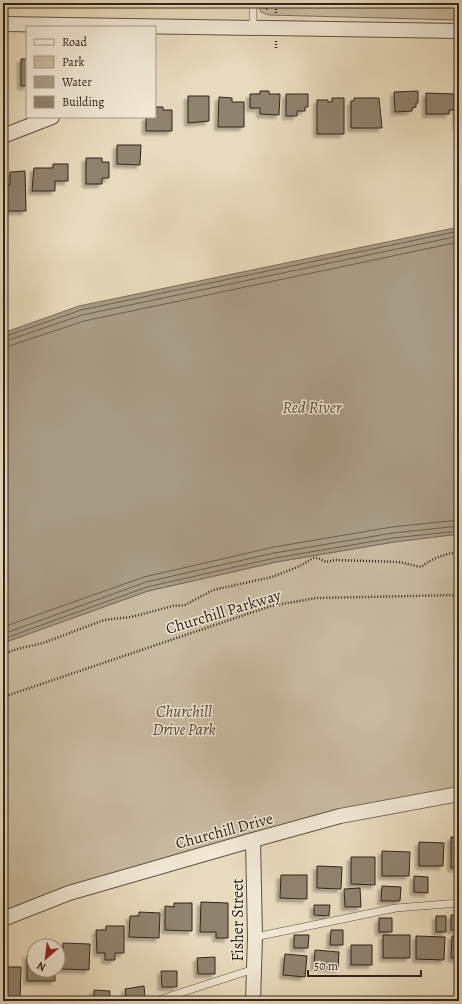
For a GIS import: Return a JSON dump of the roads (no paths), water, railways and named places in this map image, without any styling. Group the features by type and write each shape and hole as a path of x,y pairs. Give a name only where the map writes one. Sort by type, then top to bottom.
{"street":[{"path":"3,24 107,26"},
{"path":"156,27 459,31"},
{"path":"3,136 49,118"},
{"name":"Churchill Drive","path":"3,919 69,893 340,816 459,794"},
{"name":"Fisher Street","path":"253,840 255,937 253,1001"}],"lane":[{"path":"253,3 253,29"},
{"path":"255,937 396,908 459,903"},
{"path":"155,1001 254,969"}],"water":[{"name":"Red River","path":"459,227 459,534 394,542 276,562 148,591 3,643 3,333 79,306"}],"park label":[{"name":"Churchill Drive Park","path":"184,720"}]}
